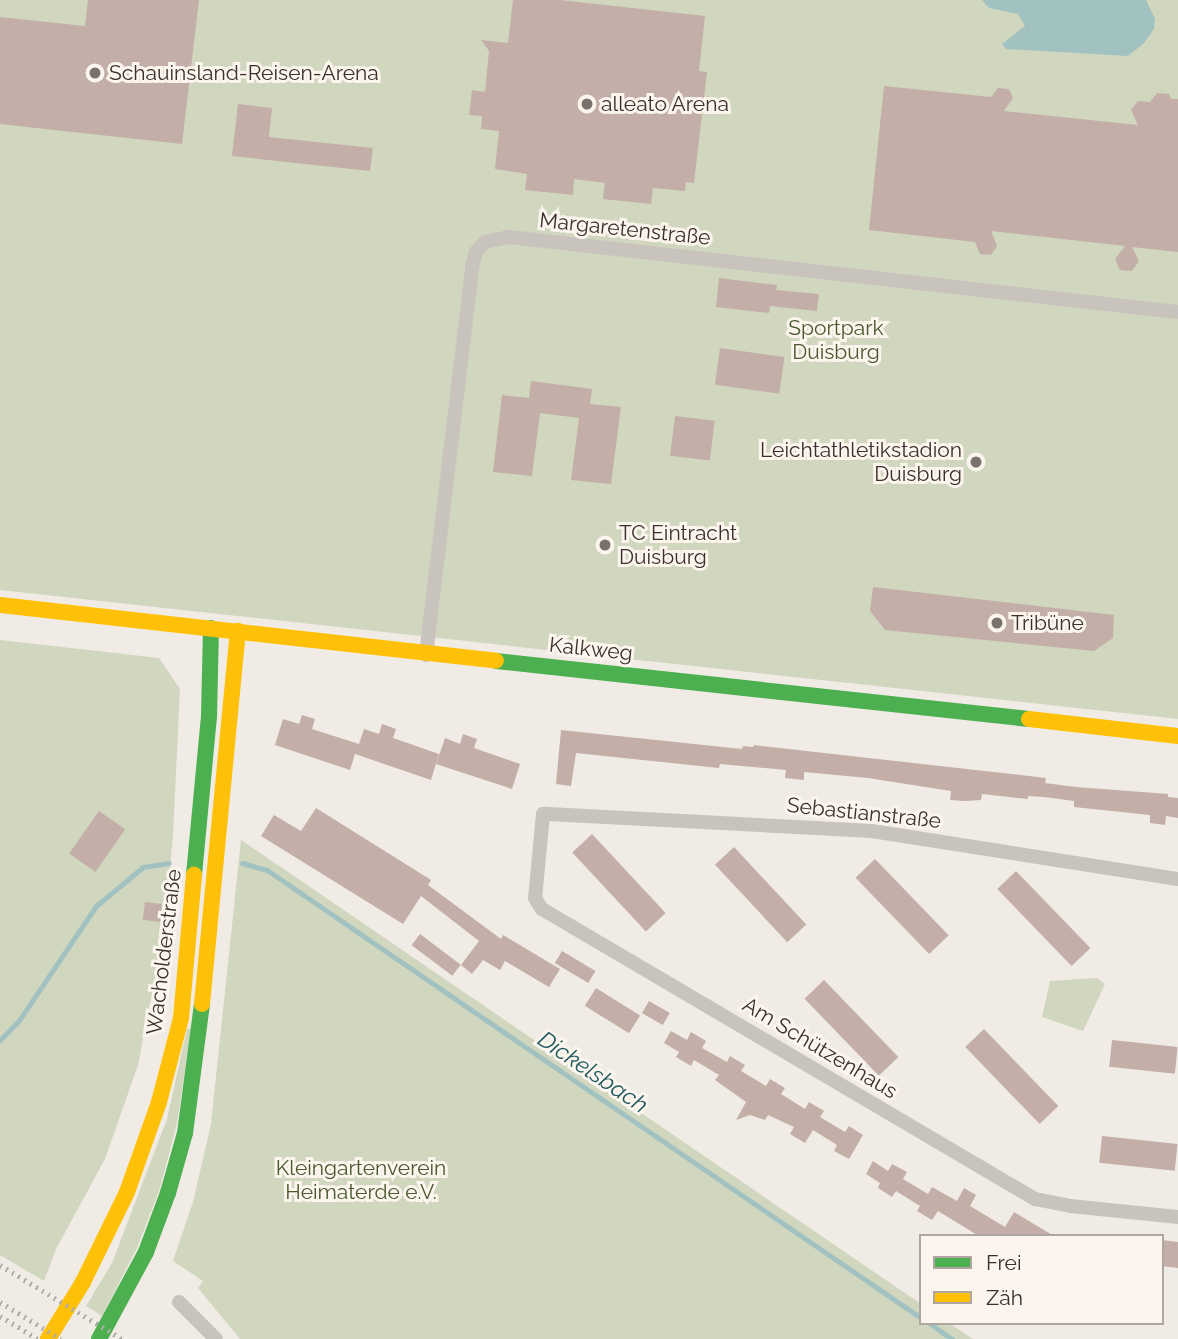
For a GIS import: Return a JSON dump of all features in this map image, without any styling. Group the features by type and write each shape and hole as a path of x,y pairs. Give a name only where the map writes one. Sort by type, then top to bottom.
{"street":[{"name":"Margaretenstraße","path":"426,655 472,267 476,252 485,242 509,237 1178,312"},
{"name":"Kalkweg","path":"0,605 426,655 585,669 1178,736"},
{"name":"Wacholderstraße","path":"48,1339 83,1282 127,1192 159,1102 181,1018 209,716 211,628"},
{"name":"Wacholderstraße","path":"99,1339 146,1252 168,1193 185,1133 195,1070 238,631"},
{"name":"Sebastianstraße","path":"543,814 872,831 1178,879"},
{"name":"Am Schützenhaus","path":"543,814 535,898 542,909 1035,1199 1070,1206 1178,1217"},
{"path":"179,1302 216,1339"}],"green space":[{"name":"Sportpark Duisburg","path":"0,0 1178,0 1178,719 0,590"},
{"path":"0,640 159,658 180,689 173,835 165,927 138,1065 105,1159 56,1249 44,1281 0,1255"},
{"name":"Kleingartenverein Heimaterde e.V.","path":"241,840 919,1303 919,1325 952,1325 973,1339 240,1339 198,1288 203,1281 173,1261 193,1202 211,1124"},
{"path":"1097,978 1105,984 1083,1031 1042,1017 1050,981"},
{"path":"187,1029 191,1029 177,1123 160,1188 137,1248 102,1316 86,1306 112,1263 167,1119"}],"water":[{"path":"982,0 1146,0 1155,19 1154,29 1144,43 1128,56 1006,49 1002,44 1025,26 1018,14 989,8"}],"building":[{"name":"Schauinsland-Reisen-Arena","path":"88,0 199,0 182,144 0,124 0,17 85,26"},
{"name":"alleato Arena","path":"513,0 560,0 705,16 699,71 707,72 694,183 686,182 685,191 653,188 651,204 603,199 605,183 574,179 573,195 525,190 527,174 495,169 499,131 481,129 482,116 469,115 472,90 485,92 489,51 481,40 508,43"},
{"path":"884,86 991,97 998,88 1009,89 1013,98 1004,111 1138,125 1131,110 1138,101 1150,102 1157,93 1169,94 1171,99 1178,99 1178,252 1132,247 1139,261 1132,271 1120,270 1115,259 1125,246 991,231 997,246 991,255 980,254 975,242 869,230"},
{"path":"238,104 272,108 269,137 373,148 370,171 232,156"},
{"path":"719,278 777,285 776,290 819,294 817,311 770,306 769,313 716,307"},
{"path":"720,348 784,357 779,394 715,385"},
{"path":"531,381 592,389 590,404 621,407 611,484 571,480 579,418 540,413 532,476 493,472 502,395 529,398"},
{"path":"675,416 715,421 710,461 670,456"},
{"name":"Tribüne","path":"873,587 1114,615 1113,638 1094,651 885,630 870,611"},
{"path":"302,715 315,719 312,729 359,744 364,729 379,734 382,724 396,729 393,738 439,754 431,780 355,754 350,770 275,745 283,719 299,724"},
{"path":"561,730 742,749 743,746 754,745 1046,778 1045,783 1076,787 1168,794 1168,797 1178,798 1178,818 1166,816 1165,825 1150,823 1150,815 1074,807 1074,801 1044,797 1028,796 1028,799 982,794 981,800 950,800 951,791 868,778 804,772 804,780 785,778 786,770 720,764 719,768 576,753 571,786 556,784"},
{"path":"463,734 477,739 474,748 520,764 512,789 436,764 445,738 460,744"},
{"path":"316,808 431,880 428,885 501,939 503,935 560,969 549,987 505,961 500,970 483,960 472,974 461,965 479,941 421,896 403,924 261,836 274,815 301,831"},
{"path":"99,811 125,829 95,872 69,854"},
{"path":"592,834 666,913 646,931 572,852"},
{"path":"734,847 806,925 787,942 715,865"},
{"path":"875,859 949,935 929,954 856,878"},
{"path":"1016,871 1090,948 1072,966 997,889"},
{"path":"145,902 162,904 160,922 143,920"},
{"path":"420,934 461,965 452,976 412,945"},
{"path":"562,951 595,971 588,983 555,963"},
{"path":"824,980 898,1057 879,1076 805,999"},
{"path":"596,988 640,1016 629,1033 585,1006"},
{"path":"649,1001 670,1013 663,1025 642,1013"},
{"path":"984,1029 1058,1106 1040,1124 965,1047"},
{"path":"671,1031 687,1040 691,1032 706,1041 702,1048 727,1062 730,1056 745,1065 741,1071 766,1086 770,1079 785,1088 781,1094 805,1109 809,1102 824,1111 820,1117 845,1132 849,1126 863,1135 849,1159 834,1151 837,1145 813,1130 805,1143 790,1134 794,1127 768,1115 765,1120 750,1115 736,1120 746,1102 715,1080 719,1075 694,1060 691,1066 676,1057 679,1052 664,1043"},
{"path":"1112,1040 1178,1047 1175,1074 1109,1067"},
{"path":"1102,1136 1178,1144 1175,1171 1099,1163"},
{"path":"873,1161 888,1171 892,1164 907,1172 903,1179 928,1194 932,1187 957,1201 964,1188 976,1195 970,1206 1005,1227 1014,1212 1051,1234 976,1234 938,1211 932,1220 917,1211 920,1206 896,1191 892,1197 878,1188 880,1183 866,1174"},
{"path":"1164,1240 1178,1242 1178,1268 1164,1266"}],"waterway":[{"name":"Dickelsbach","path":"0,1040 20,1019 96,906 143,867 169,863"},
{"name":"Dickelsbach","path":"242,863 267,870 919,1317"},
{"name":"Dickelsbach","path":"932,1325 952,1339"}],"railway":[{"path":"0,1265 122,1339"},
{"path":"0,1302 61,1339"},
{"path":"0,1316 38,1339"}],"traffic: fast":[{"path":"194,875 209,716 211,628"},
{"path":"496,661 1029,719"},
{"path":"99,1339 146,1252 168,1193 185,1133 202,1004"}],"traffic: slow":[{"path":"0,605 496,661"},
{"path":"202,1004 238,631"},
{"path":"1029,719 1178,736"},
{"path":"48,1339 83,1282 127,1192 159,1102 181,1018 194,875"}],"place":[{"name":"Schauinsland-Reisen-Arena","path":"95,73"},
{"name":"alleato Arena","path":"587,104"},
{"name":"Leichtathletikstadion Duisburg","path":"976,462"},
{"name":"TC Eintracht Duisburg","path":"605,545"},
{"name":"Tribüne","path":"997,623"}]}
